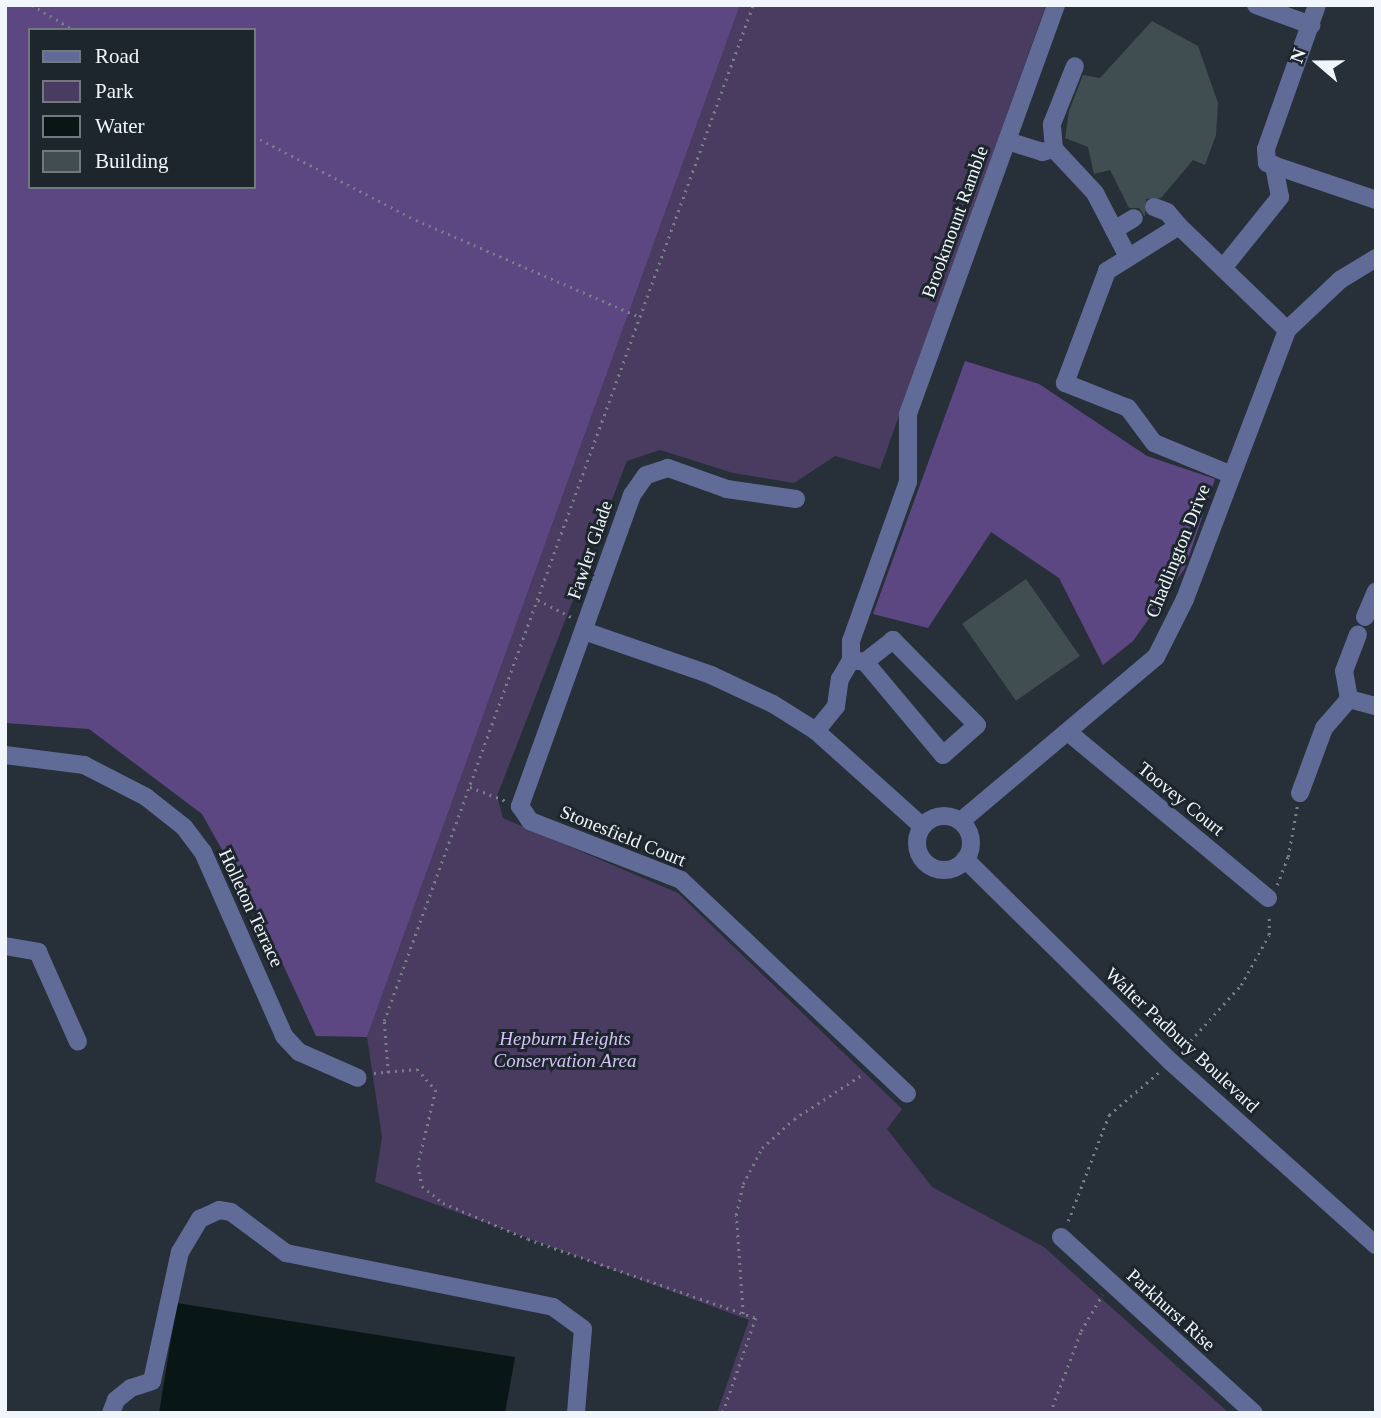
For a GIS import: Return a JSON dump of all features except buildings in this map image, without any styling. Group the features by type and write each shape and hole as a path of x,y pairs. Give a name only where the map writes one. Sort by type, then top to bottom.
{"street":[{"name":"Brookmount Ramble","path":"858,661 850,641 908,482 908,414 1056,5"},
{"path":"1256,5 1311,25"},
{"path":"1318,5 1266,149 1267,163 1376,200"},
{"path":"1075,66 1052,124 1054,149 1095,193 1128,257"},
{"path":"1007,141 1042,152 1054,149"},
{"path":"1223,268 1280,197 1275,165"},
{"path":"1154,207 1167,212 1287,330"},
{"path":"1114,230 1134,218"},
{"path":"1179,226 1107,271 1065,383 1128,408 1154,443 1232,475"},
{"name":"Chadlington Drive","path":"961,821 1156,657 1185,598 1287,330 1339,280 1376,258"},
{"name":"Fawler Glade","path":"584,631 632,495 646,475 668,467 727,489 796,499"},
{"path":"1365,617 1376,591"},
{"path":"520,806 584,631 711,676 774,704 816,731 922,826"},
{"path":"1349,699 1344,671 1357,635"},
{"path":"816,731 836,706 840,679 858,661 892,640 977,725 943,755 858,661"},
{"path":"1349,699 1376,706"},
{"path":"1300,793 1324,728 1349,699"},
{"name":"Toovey Court","path":"1068,732 1268,898"},
{"name":"Holleton Terrace","path":"5,755 84,765 146,797 184,827 203,852 284,1037 299,1052 358,1078"},
{"name":"Stonesfield Court","path":"520,806 530,821 681,880 907,1094"},
{"path":"938,816 961,821 971,838 965,859 949,870 931,867 918,852 922,826 938,816"},
{"name":"Walter Padbury Boulevard","path":"965,859 1171,1062 1376,1245"},
{"path":"5,946 38,952 78,1042"},
{"path":"111,1413 116,1400 131,1388 152,1381 180,1252 200,1219 219,1210 231,1212 286,1253 553,1307 583,1329 576,1413"},
{"name":"Parkhurst Rise","path":"1061,1237 1254,1413"}],"path":[{"path":"32,5 71,28"},
{"path":"388,1073 384,1021 753,5"},
{"path":"256,137 416,220 640,317"},
{"path":"537,599 576,620 584,631"},
{"path":"469,787 520,806"},
{"path":"1061,1237 1109,1115 1171,1062 1241,985 1269,935 1268,898 1288,857 1300,793"},
{"path":"743,1314 736,1215 743,1184 762,1148 794,1119 878,1064"},
{"path":"358,1078 388,1073 402,1067 417,1069 436,1090 418,1165 422,1186 443,1203 528,1240 756,1318 723,1413"},
{"path":"1050,1413 1081,1331 1112,1284"}],"green space":[{"name":"Hepburn Heights Conservation Area","path":"740,5 1046,5 880,469 835,456 794,483 733,473 660,450 627,461 497,796 503,818 678,893 902,1109 887,1129 932,1187 1044,1247 1229,1413 717,1413 749,1320 375,1182 382,1137 367,1037"}],"shaded area":[{"path":"5,5 740,5 367,1037 316,1036 267,930 202,814 89,729 5,723"},
{"path":"965,361 1039,384 1147,456 1215,479 1185,568 1133,641 1103,665 1059,578 991,532 928,628 873,614"}],"water":[{"path":"177,1303 515,1357 505,1413 159,1413"}]}
